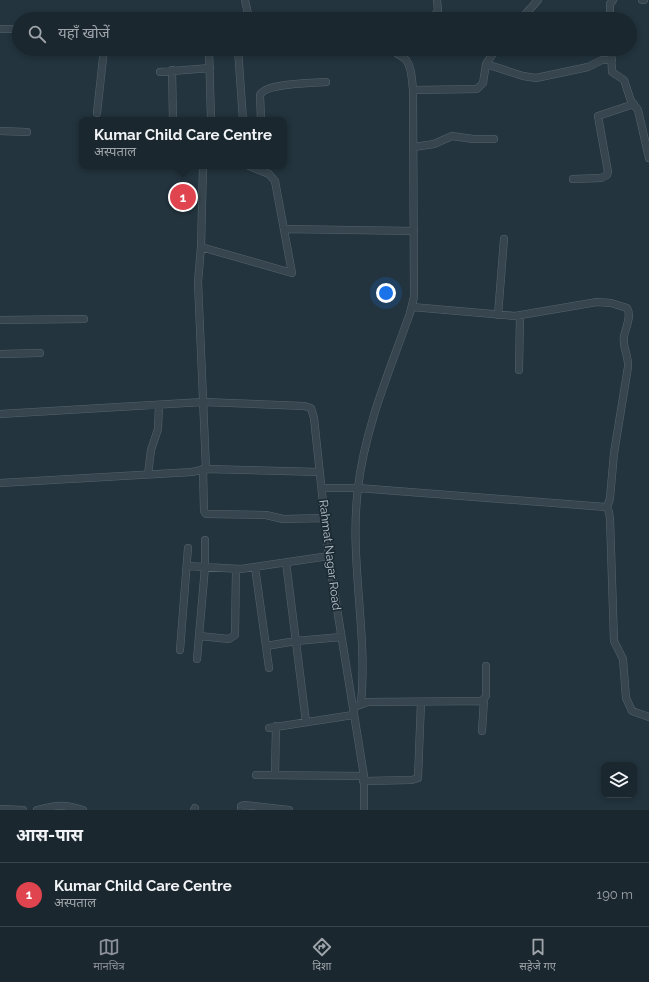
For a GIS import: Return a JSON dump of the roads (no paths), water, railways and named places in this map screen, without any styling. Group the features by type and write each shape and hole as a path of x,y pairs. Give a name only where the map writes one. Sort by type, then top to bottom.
{"street":[{"path":"245,0 248,12"},
{"path":"437,12 438,0"},
{"path":"527,12 538,0"},
{"path":"610,12 610,4 613,0"},
{"path":"0,29 12,29"},
{"path":"97,113 103,56"},
{"path":"210,56 211,117"},
{"path":"238,56 243,117"},
{"path":"361,704 362,652 356,569 358,488 375,414 412,308 414,297 413,90 407,60 400,56"},
{"path":"413,90 477,89 483,82 486,64 491,56"},
{"path":"612,56 612,72 624,80 631,102 638,110 649,158"},
{"path":"486,64 523,76 536,78 588,67 602,60 612,60"},
{"path":"160,72 210,68"},
{"path":"172,70 173,117"},
{"path":"261,117 260,95 264,90 273,87 326,82"},
{"path":"573,179 601,178 607,175 608,172 598,116 600,114 634,104"},
{"path":"0,131 26,132"},
{"path":"414,147 434,144 452,136 473,139 494,139"},
{"path":"203,169 201,247 198,282 203,402 204,511 206,514 266,515 283,519 325,518"},
{"path":"201,247 292,273 275,182 272,176 263,169"},
{"path":"284,229 414,231"},
{"path":"498,315 504,238"},
{"path":"412,308 520,316 597,302 625,306 629,310 624,337 625,351 629,360 614,453 610,498 607,508 610,519 614,641 623,659 628,705 632,711 649,717"},
{"path":"519,370 520,316"},
{"path":"0,320 84,319"},
{"path":"0,354 40,353"},
{"path":"0,414 203,402"},
{"name":"Rahmat Nagar Road","path":"203,402 304,406 311,408 314,418 329,556 363,779 364,810"},
{"path":"148,474 151,450 158,429 158,405"},
{"path":"0,483 204,469 320,472"},
{"path":"322,488 358,488 603,506 607,508"},
{"path":"197,659 205,567 205,540"},
{"path":"180,650 188,548"},
{"path":"187,566 236,569 329,556"},
{"path":"286,562 306,722"},
{"path":"255,566 269,668"},
{"path":"199,636 229,639 235,635 236,569"},
{"path":"266,646 296,641 341,637"},
{"path":"482,731 484,700 486,696 486,666"},
{"path":"275,775 272,727 306,722 352,712 361,704 368,702 484,700"},
{"path":"256,775 412,780 418,778 421,702"},
{"path":"37,810 59,805 83,810"},
{"path":"241,810 241,806 244,805 288,810"},
{"path":"0,809 22,810"}],"place":[{"name":"Kumar Child Care Centre","path":"183,197"}]}
